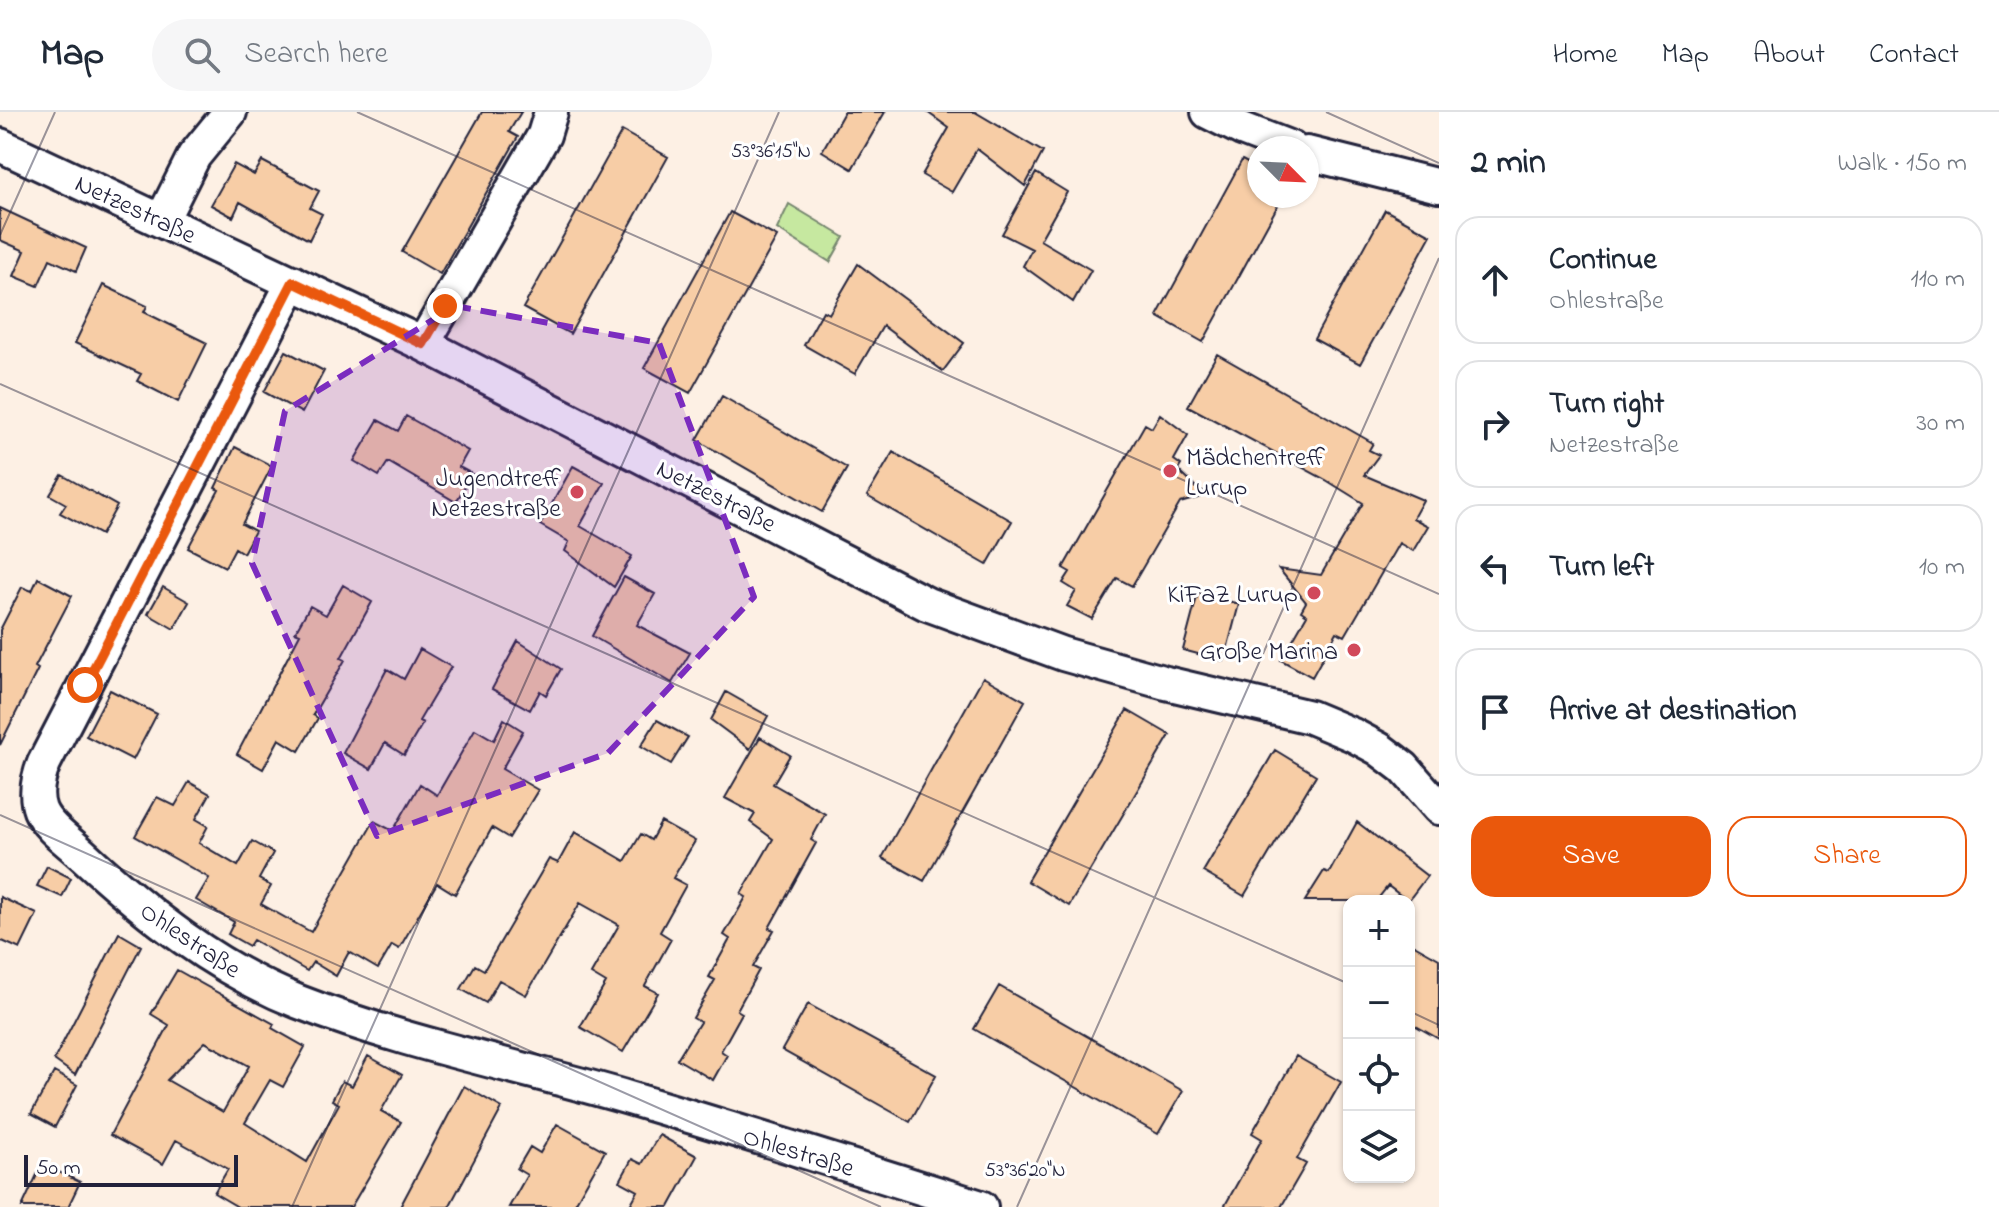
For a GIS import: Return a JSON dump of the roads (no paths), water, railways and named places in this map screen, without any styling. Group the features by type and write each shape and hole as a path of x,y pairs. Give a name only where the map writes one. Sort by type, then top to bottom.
{"street":[{"path":"162,220 194,156 230,112"},
{"path":"423,344 544,135 551,112"},
{"path":"1208,112 1260,136"},
{"name":"Netzestraße","path":"0,145 423,344 927,604 1063,654 1166,683 1310,717 1353,735 1404,768 1439,808"},
{"path":"1319,156 1439,186"},
{"name":"Ohlestraße","path":"293,282 44,763 38,778 37,795 41,812 52,826 163,924 210,957 298,1002 485,1061 628,1098 981,1207"}],"place":[{"name":"Mädchentreff Lurup","path":"1170,471"},
{"name":"Jugendtreff Netzestraße","path":"577,492"},
{"name":"KiFaZ Lurup","path":"1314,593"},
{"name":"Große Marina","path":"1354,650"}]}
